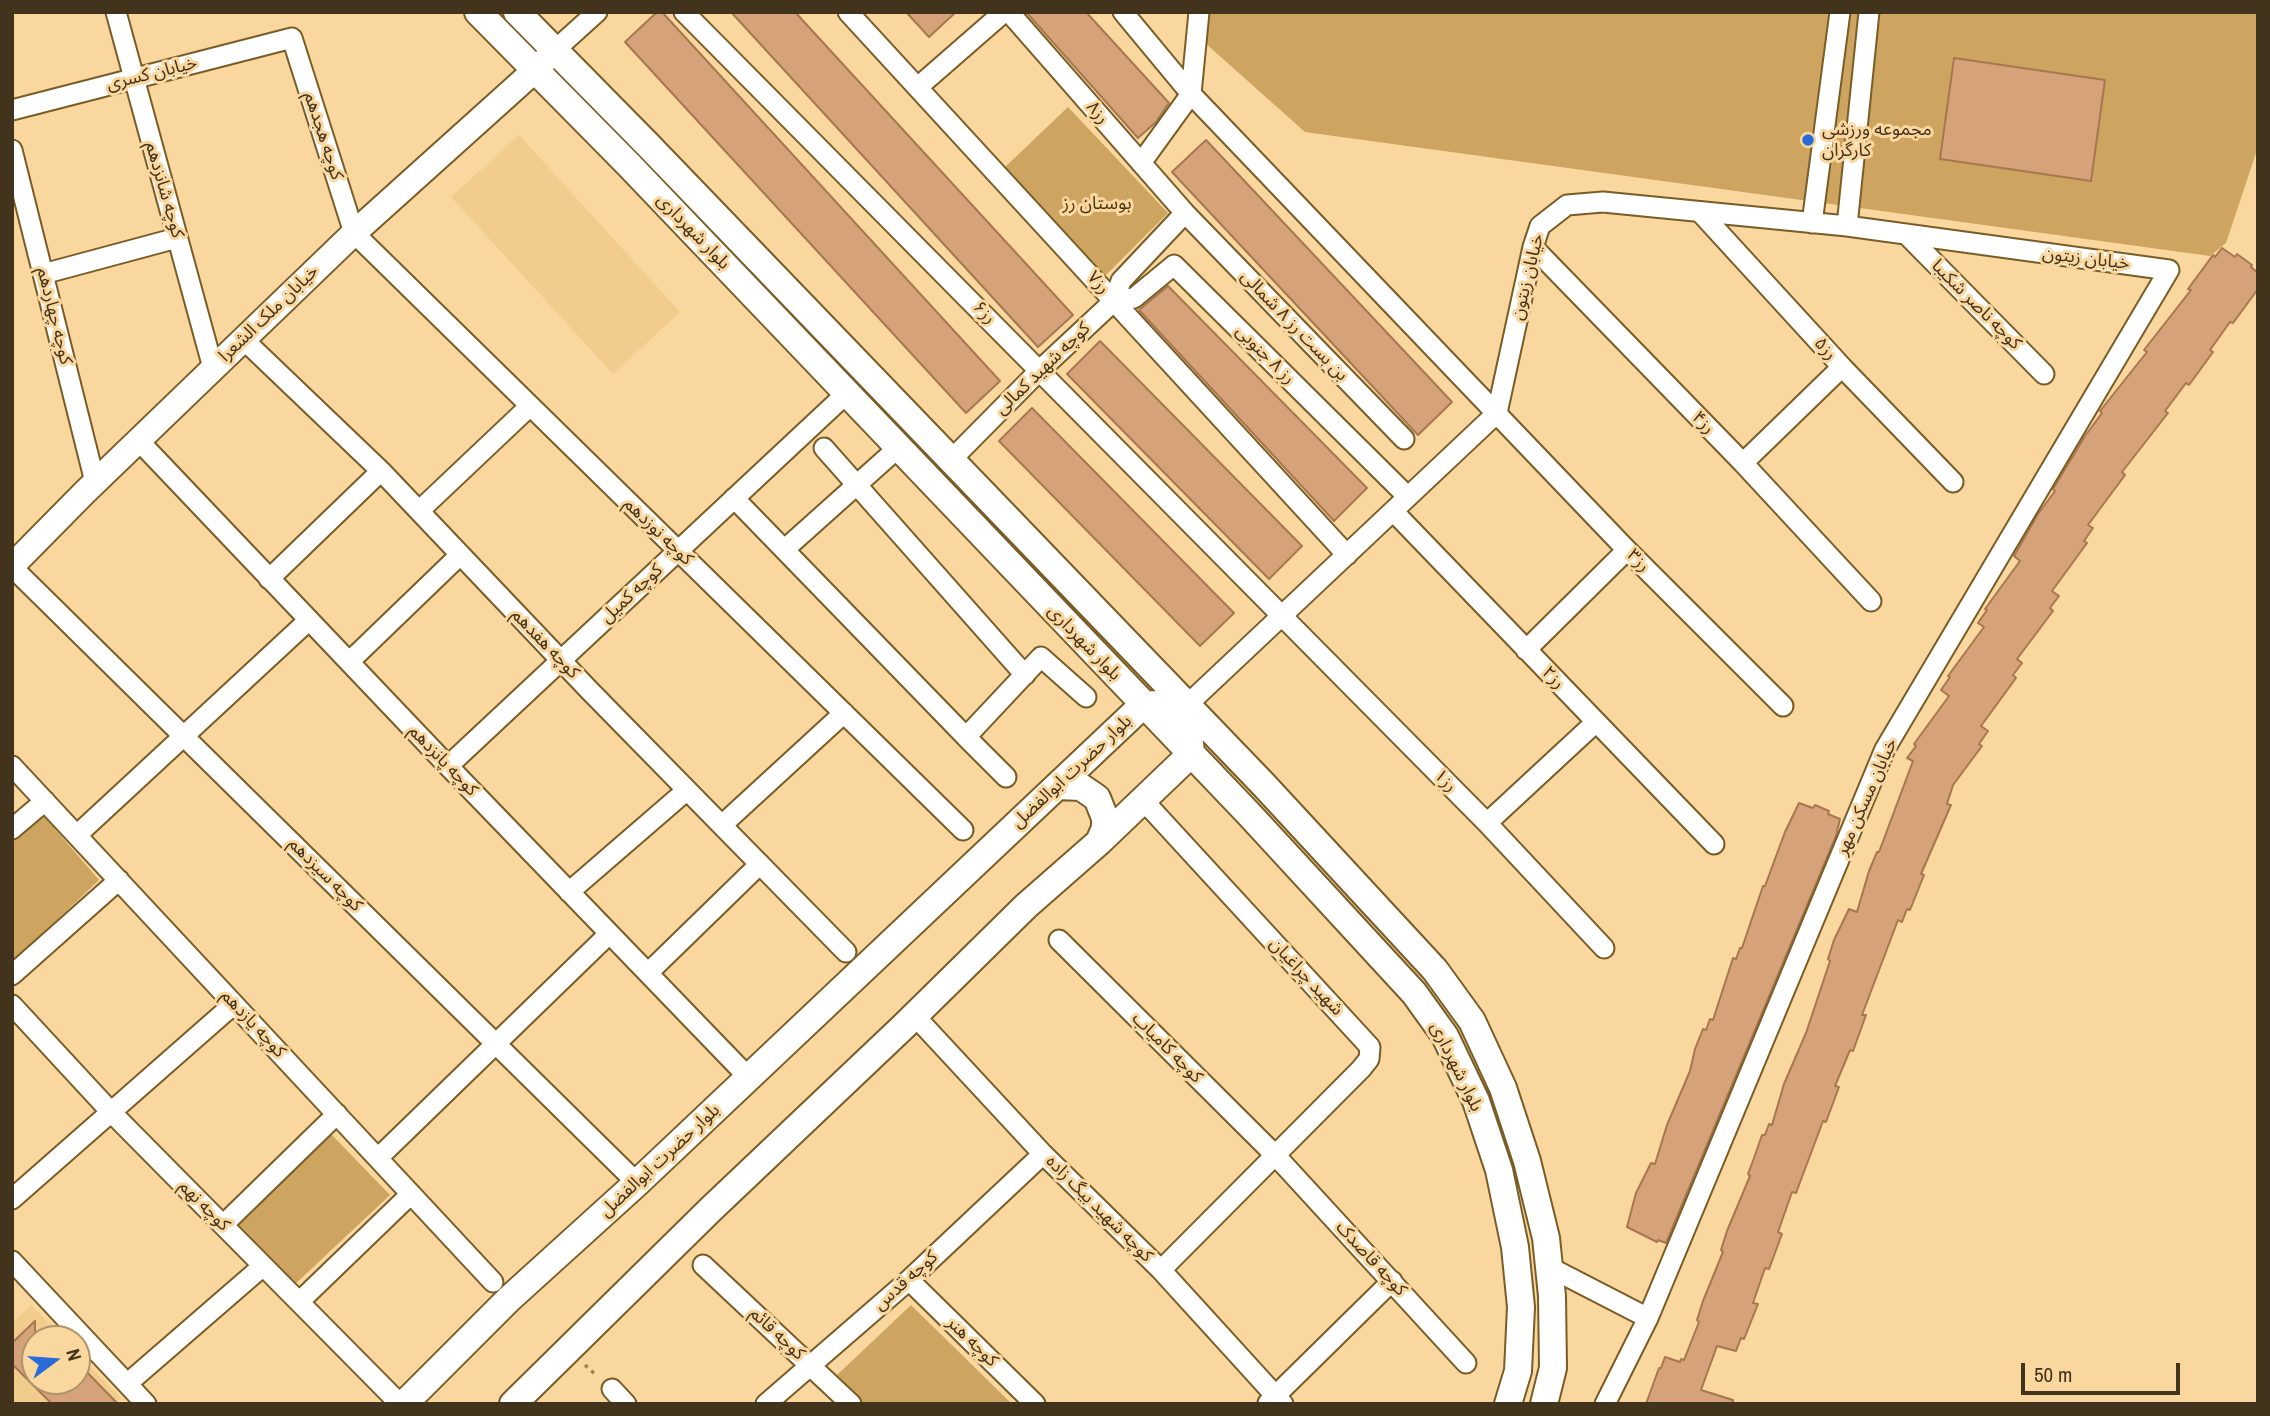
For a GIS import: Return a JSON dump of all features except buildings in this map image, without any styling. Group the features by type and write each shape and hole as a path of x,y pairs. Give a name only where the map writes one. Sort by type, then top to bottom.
{"main road":[{"name":"بلوار شهرداری","path":"478,12 847,393 1364,936 1414,993 1445,1036 1476,1101 1499,1170 1515,1247 1521,1307 1518,1371 1508,1404"},
{"name":"بلوار شهرداری","path":"517,12 1264,784 1435,970 1472,1021 1503,1087 1527,1161 1546,1238 1552,1296 1553,1368 1544,1404"},
{"name":"بلوار حضرت ابوالفضل","path":"402,1404 509,1299 637,1184 1143,704 1187,705"},
{"path":"513,1404 1026,906 1099,842 1191,754 1187,705"},
{"path":"1057,786 1080,787 1097,798 1105,818 1105,828 1099,842"}],"street":[{"name":"کوچه شانزدهم","path":"116,12 213,368"},
{"path":"555,50 597,12"},
{"name":"رز۶","path":"684,12 1282,617"},
{"name":"رز۷","path":"848,12 1347,555"},
{"path":"918,87 1007,12"},
{"name":"رز۸","path":"1007,12 1185,213"},
{"name":"رز۳","path":"1124,12 1191,94 1627,550 1783,706"},
{"path":"1142,163 1191,94 1199,12"},
{"path":"1812,223 1840,12"},
{"path":"1847,226 1869,12"},
{"name":"خیابان کسری","path":"12,110 292,38"},
{"name":"کوچه هجدهم","path":"292,38 354,233"},
{"name":"خیابان ملک الشعرا","path":"12,567 95,482 354,233 555,50"},
{"name":"کوچه چهاردهم","path":"12,150 95,482"},
{"name":"خیابان زیتون","path":"1497,413 1533,247 1540,226 1567,205 1603,202 1847,226 2169,270"},
{"name":"رز۵","path":"1700,212 1842,367 1953,482"},
{"name":"کوچه شهید کمالی","path":"951,460 1040,370 1114,301 1121,281 1185,213"},
{"name":"بن بست رز ۸ شمالی","path":"1185,213 1404,439"},
{"name":"کوچه نوزدهم","path":"354,233 963,830"},
{"name":"کوچه ناصر شکیبا","path":"1908,236 2044,374"},
{"path":"43,274 177,238"},
{"name":"رز۴","path":"1533,247 1743,463 1871,601"},
{"name":"رز ۸ جنوبی","path":"1114,301 1134,298 1174,265 1408,497"},
{"name":"خیابان مسکن مهر","path":"1605,1404 1648,1318 1885,749 2169,270"},
{"name":"کوچه هفدهم","path":"243,339 381,471 561,661 846,951"},
{"path":"1743,463 1842,367"},
{"name":"کوچه کمیل","path":"448,766 847,393"},
{"path":"419,511 530,406"},
{"path":"1187,705 1497,413"},
{"name":"کوچه پانزدهم","path":"139,441 749,1078"},
{"path":"785,549 898,447"},
{"path":"824,448 1025,675"},
{"path":"270,579 381,471"},
{"path":"734,498 1006,777"},
{"name":"رز۲","path":"1393,511 1714,844"},
{"path":"1526,650 1627,550"},
{"path":"349,662 460,555"},
{"name":"کوچه سیزدهم","path":"12,567 637,1184"},
{"name":"رز۱","path":"1282,617 1487,823 1604,948"},
{"path":"77,835 309,620"},
{"path":"966,737 1041,657 1086,697"},
{"path":"722,825 844,713"},
{"path":"1487,823 1596,722"},
{"name":"کوچه یازدهم","path":"12,765 493,1282"},
{"path":"569,892 687,790"},
{"name":"شهید چراغیان","path":"1143,800 1370,1047 1369,1059 1361,1069 1276,1156"},
{"path":"12,830 45,801"},
{"path":"648,974 760,864"},
{"path":"12,975 119,880"},
{"path":"378,1158 609,934"},
{"name":"کوچه کامیاب","path":"1059,940 1276,1156"},
{"path":"12,1199 234,1004"},
{"name":"کوچه نهم","path":"12,1005 111,1112 402,1404"},
{"name":"کوچه شهید بیگ زاده","path":"914,1015 1043,1154 1161,1270 1275,1401"},
{"path":"223,1225 337,1114"},
{"name":"کوچه قدس","path":"766,1404 909,1280 1043,1154"},
{"path":"1161,1270 1276,1156"},
{"name":"کوچه قاصدک","path":"1276,1156 1466,1363"},
{"path":"299,1302 411,1194"},
{"path":"12,1261 146,1404"},
{"name":"کوچه قائم","path":"703,1265 851,1404"},
{"path":"128,1383 263,1266"},
{"path":"1549,1267 1648,1318"},
{"name":"کوچه هنر","path":"909,1280 1035,1404"},
{"path":"1275,1401 1392,1281"},
{"path":"612,1389 626,1404"}],"path":[{"path":"568,1349 612,1389"}],"shaded area":[{"path":"519,135 680,312 613,374 451,197"},
{"path":"31,1305 50,1325 21,1325 21,1395 91,1395 91,1367 121,1398 115,1404 12,1404 12,1323"}],"green space":[{"name":"مجموعه ورزشی کارگران","path":"1208,12 2258,12 2258,147 2226,243 2210,256 1305,132 1204,42"},
{"name":"بوستان رز","path":"1068,107 1168,213 1103,278 1003,169"},
{"path":"42,814 99,880 12,963 12,841"},
{"path":"330,1133 390,1195 291,1288 233,1227"},
{"path":"911,1305 1012,1404 864,1404 837,1375"}],"place":[{"name":"مجموعه ورزشی کارگران","path":"1808,140"}]}
